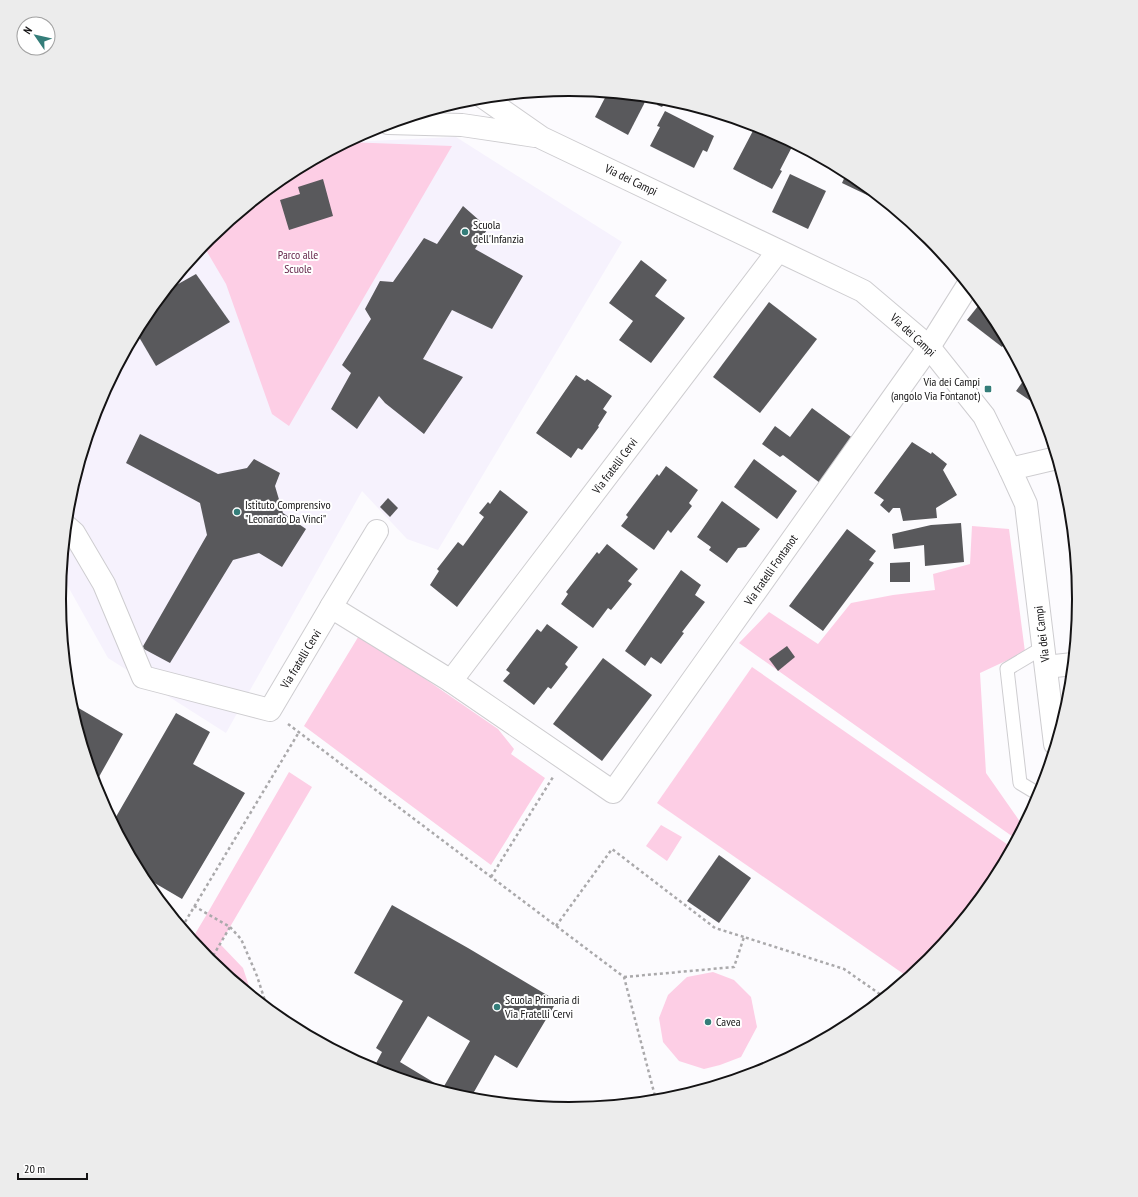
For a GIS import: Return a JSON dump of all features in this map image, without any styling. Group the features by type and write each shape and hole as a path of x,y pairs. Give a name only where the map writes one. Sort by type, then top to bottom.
{"street":[{"name":"Via dei Campi","path":"490,102 542,138 863,291 929,347 984,416 1026,504 1054,733"},
{"name":"Via dei Campi","path":"403,123 462,125 542,138"},
{"name":"Via fratelli Cervi","path":"452,681 778,250"},
{"name":"Via fratelli Fontanot","path":"564,758 613,792 929,347 965,289"},
{"path":"1010,469 1052,459"},
{"path":"71,530 74,533 104,584 143,677 270,710"},
{"name":"Via fratelli Cervi","path":"270,710 377,531"},
{"path":"331,607 452,681 564,758"},
{"path":"1045,657 1068,663"}],"lane":[{"path":"1034,791 1020,783 1007,670 1045,657"}],"path":[{"path":"270,710 624,977 654,1094"},
{"path":"184,922 299,732"},
{"path":"491,877 564,758"},
{"path":"556,926 612,849 715,928 844,969 880,994"},
{"path":"194,906 230,927 241,939 257,976 264,999"},
{"path":"214,955 230,927"},
{"path":"624,977 734,967 744,937"}],"shaded area":[{"path":"456,137 622,242 438,550 407,539 362,491 226,733 108,658 66,584 70,533 83,468 104,406 133,347 170,292 191,267 237,220 263,199 318,163 360,141"}],"green space":[{"name":"Parco alle Scuole","path":"358,142 452,146 289,426 272,414 226,284 206,250 237,220 290,180 318,163"},
{"path":"972,526 1009,529 1025,652 980,673 986,773 1020,821 1012,836 739,643 769,612 818,644 851,603 893,595 935,590 933,574 970,564"},
{"path":"360,634 498,729 514,749 511,754 545,778 491,865 304,726"},
{"path":"752,667 1008,845 968,905 925,954 904,974 657,803"},
{"path":"289,772 312,787 220,944 243,968 249,987 213,954 195,934"},
{"path":"661,825 682,837 667,861 646,846"},
{"name":"Cavea","path":"713,972 734,980 751,997 757,1027 741,1057 704,1069 679,1061 663,1042 659,1018 668,995 687,977"}],"building":[{"path":"605,97 645,102 628,135 595,117"},
{"path":"658,104 664,104 662,107 657,105"},
{"path":"665,111 714,136 707,152 703,150 694,168 650,146 660,127 657,126"},
{"path":"753,131 792,147 780,170 782,171 772,189 733,169"},
{"path":"790,174 826,191 808,229 772,212"},
{"path":"844,178 874,198 842,183"},
{"path":"323,179 333,216 289,230 280,200 300,194 298,187"},
{"path":"463,206 488,228 475,249 523,276 492,329 452,310 423,359 463,377 424,434 385,403 379,396 357,429 331,409 351,373 342,365 371,319 365,309 380,281 393,282 424,238 437,244"},
{"path":"641,260 667,280 655,296 685,318 651,363 619,340 633,321 609,303"},
{"path":"196,274 230,322 156,366 139,337 175,286"},
{"path":"769,302 817,339 760,413 713,377"},
{"path":"978,306 1004,345 1002,347 967,320"},
{"path":"576,375 585,381 587,379 612,396 603,409 607,412 598,426 599,427 582,450 578,448 571,458 536,433"},
{"path":"1023,382 1032,402 1016,391"},
{"path":"812,408 854,439 820,483 783,455 780,457 762,444 775,426 790,437"},
{"path":"140,434 218,474 247,468 254,459 280,473 275,486 283,513 306,529 282,567 259,553 233,560 170,663 142,648 207,535 200,503 126,463"},
{"path":"912,442 931,454 932,452 947,464 943,470 957,495 936,508 937,518 903,521 900,508 893,508 889,513 880,505 884,500 874,493"},
{"path":"754,459 797,491 777,519 734,487"},
{"path":"666,466 698,490 689,503 692,506 671,533 668,530 654,550 621,526 628,517 626,515 657,474 659,476"},
{"path":"500,490 528,512 457,607 430,585 439,571 437,569 458,542 463,546 484,517 479,513 488,502 490,504"},
{"path":"388,498 398,508 390,517 380,507"},
{"path":"722,501 760,529 746,547 738,548 727,563 709,550 711,547 697,537"},
{"path":"961,523 964,562 925,566 924,545 894,549 892,534 931,525"},
{"path":"847,529 876,551 869,560 874,563 823,631 789,606"},
{"path":"607,544 638,569 628,581 632,584 611,610 608,608 593,628 561,604 568,594 566,592 597,552 599,554"},
{"path":"910,562 910,582 890,582 890,563"},
{"path":"681,570 701,585 695,595 705,602 682,632 684,633 661,664 651,657 645,666 625,651"},
{"path":"547,624 578,647 565,664 568,667 551,689 548,687 534,705 503,681 510,673 506,670 537,629 541,632"},
{"path":"787,646 795,657 778,671 769,659"},
{"path":"603,658 652,695 602,761 553,724"},
{"path":"78,708 123,734 99,777 83,729"},
{"path":"176,713 210,732 193,764 245,793 182,899 154,883 133,850 116,817"},
{"path":"719,855 751,878 719,923 687,901"},
{"path":"392,905 557,1001 517,1068 495,1055 474,1092 445,1085 470,1041 428,1016 400,1062 434,1083 407,1075 376,1063 382,1052 376,1048 403,1001 354,973"}],"place":[{"name":"Scuola dell'Infanzia","path":"465,232"},
{"name":"Via dei Campi (angolo Via Fontanot)","path":"988,389"},
{"name":"Istituto Comprensivo \"Leonardo Da Vinci\"","path":"237,512"},
{"name":"Scuola Primaria di Via Fratelli Cervi","path":"497,1007"},
{"name":"Cavea","path":"708,1022"}]}
